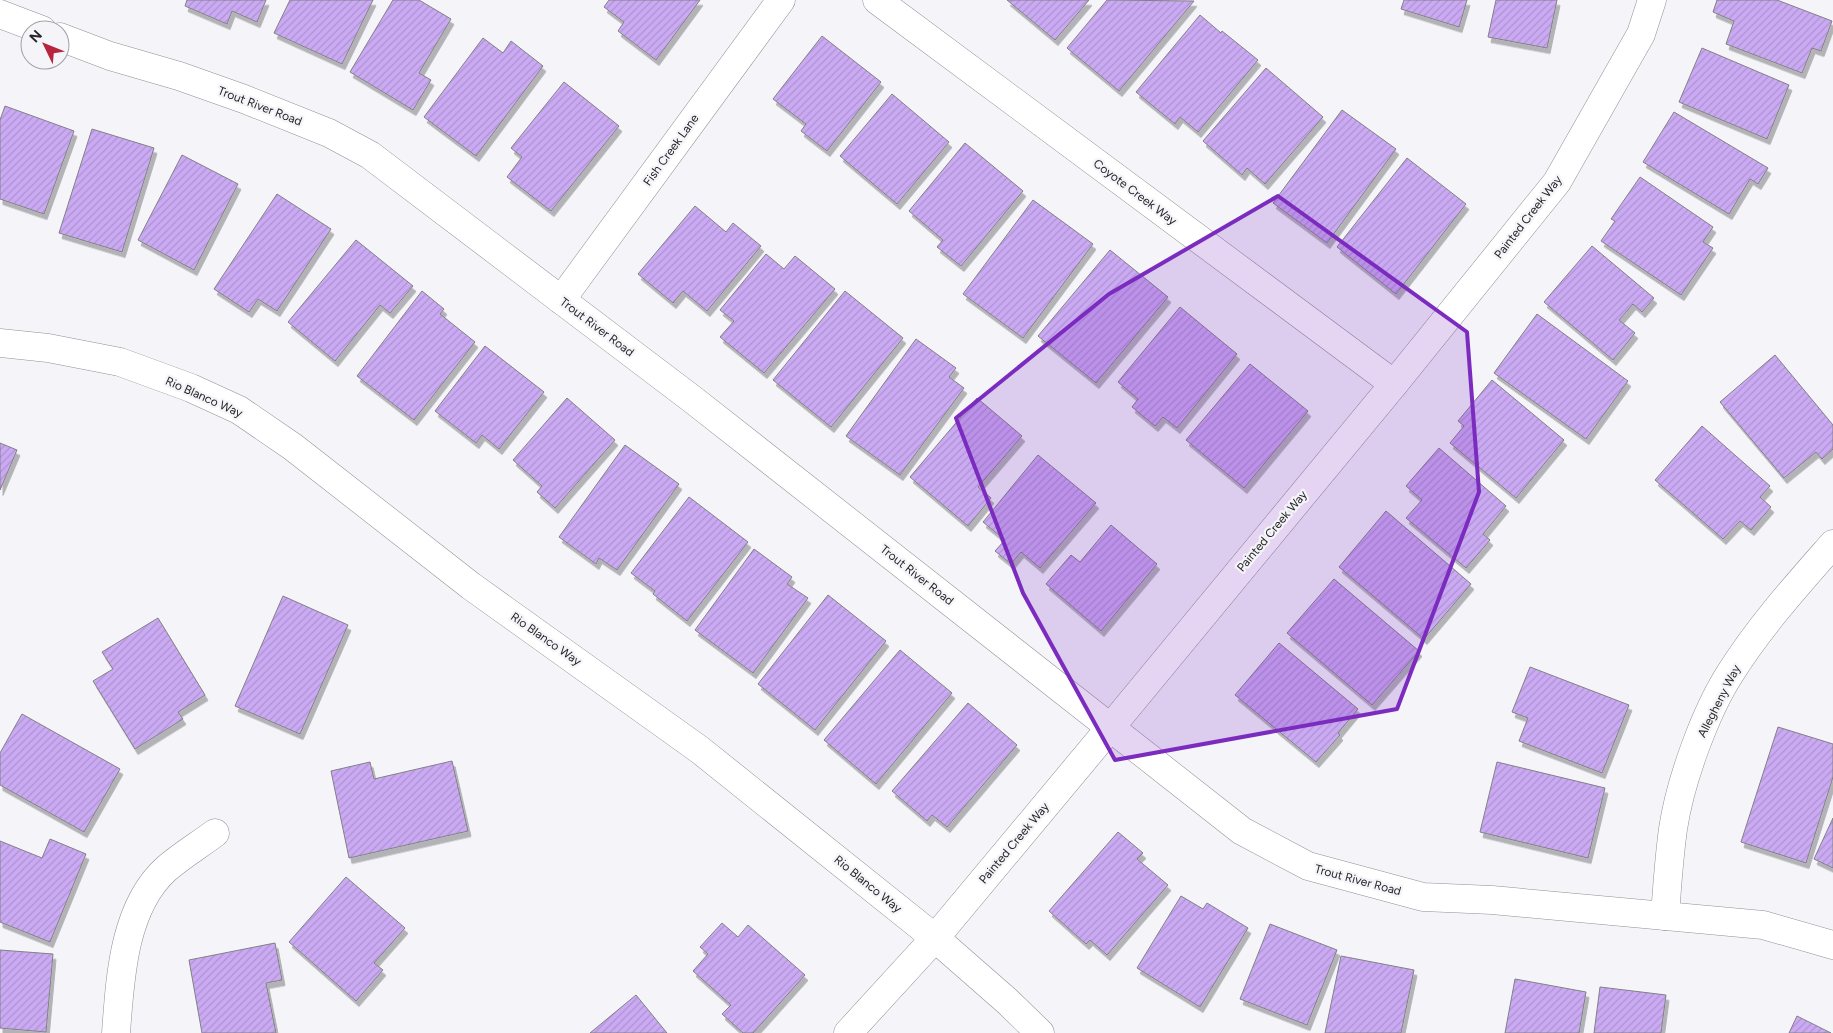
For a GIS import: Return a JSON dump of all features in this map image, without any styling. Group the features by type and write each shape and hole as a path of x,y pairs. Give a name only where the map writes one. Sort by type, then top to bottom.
{"street":[{"name":"Fish Creek Lane","path":"561,300 781,0"},
{"name":"Coyote Creek Way","path":"876,0 1394,384"},
{"name":"Painted Creek Way","path":"848,1033 935,938 1394,384 1558,182 1641,34 1652,0"},
{"path":"0,14 20,22"},
{"name":"Trout River Road","path":"70,41 110,56 179,76 244,99 329,133 370,155 692,399 1242,831 1308,866 1423,897 1492,900 1763,925 1833,945"},
{"name":"Rio Blanco Way","path":"0,343 48,348 120,362 190,388 239,410 293,447 470,586 700,750 935,938 1007,1001 1040,1033"},
{"name":"Allegheny Way","path":"1665,916 1673,828 1685,778 1704,725 1730,673 1778,606 1833,544"},
{"path":"116,1033 120,972 130,933 142,901 152,885 165,870 215,833"}],"highlighted area":[{"path":"1278,196 1467,332 1479,492 1397,709 1115,760 1023,593 956,418 1109,294"}],"building":[{"path":"187,0 266,0 257,22 232,11 227,24 185,6"},
{"path":"290,0 373,0 342,64 274,33"},
{"path":"393,0 419,0 451,19 419,73 431,80 413,110 350,72"},
{"path":"609,0 700,0 656,60 618,31 624,22 604,7"},
{"path":"1007,0 1089,0 1055,40"},
{"path":"1107,0 1194,1 1119,91 1067,48"},
{"path":"1404,0 1467,0 1459,27 1401,9"},
{"path":"1496,0 1557,0 1547,48 1488,37"},
{"path":"1717,0 1777,0 1832,21 1821,51 1812,48 1802,73 1726,44 1734,21 1713,12"},
{"path":"1200,15 1258,60 1198,132 1180,117 1175,124 1136,92"},
{"path":"822,36 881,82 827,151 801,131 806,124 773,99"},
{"path":"483,38 503,53 511,41 543,66 476,156 424,117"},
{"path":"1702,48 1789,85 1767,139 1679,102"},
{"path":"1266,68 1323,117 1265,184 1247,168 1242,175 1203,141"},
{"path":"564,82 619,126 551,211 507,177 522,157 511,148"},
{"path":"892,94 949,142 897,204 840,156"},
{"path":"5,106 74,131 44,214 0,199 0,120"},
{"path":"1342,110 1396,149 1327,243 1273,203"},
{"path":"1674,112 1768,168 1758,184 1750,179 1729,214 1643,162"},
{"path":"92,129 154,148 122,252 59,233"},
{"path":"965,143 1023,191 961,266 937,247 943,240 909,211"},
{"path":"182,155 238,184 194,270 138,240"},
{"path":"1407,158 1466,204 1396,294 1337,247"},
{"path":"1640,177 1713,227 1703,242 1713,248 1681,295 1601,241 1615,221 1611,219"},
{"path":"277,194 331,229 277,311 258,299 249,312 214,289"},
{"path":"1033,200 1093,244 1023,338 963,294"},
{"path":"695,206 726,232 733,223 761,246 707,311 683,291 673,303 638,274"},
{"path":"356,240 413,286 390,313 380,305 335,361 288,322"},
{"path":"1592,246 1654,298 1642,312 1633,304 1619,320 1635,333 1613,360 1544,302"},
{"path":"1110,250 1168,297 1096,383 1038,336"},
{"path":"766,254 784,269 795,256 835,289 764,373 720,337 734,321 720,310"},
{"path":"422,291 444,309 440,314 475,342 414,420 357,376"},
{"path":"845,291 903,338 831,427 773,380"},
{"path":"1180,307 1237,354 1177,428 1163,417 1155,426 1132,407 1138,399 1118,382"},
{"path":"1537,314 1628,381 1586,439 1494,373"},
{"path":"916,339 956,368 949,377 964,388 900,475 846,436"},
{"path":"485,346 544,392 499,449 482,435 476,443 435,411"},
{"path":"1775,355 1833,425 1833,449 1822,459 1816,452 1784,478 1720,402"},
{"path":"1250,364 1308,411 1244,488 1186,440"},
{"path":"1492,380 1564,440 1516,498 1450,443 1464,426 1458,421"},
{"path":"567,398 615,440 555,508 537,492 542,486 513,460"},
{"path":"977,398 1022,436 978,487 991,498 968,526 910,477"},
{"path":"1702,426 1770,486 1760,497 1771,507 1751,530 1740,521 1723,539 1655,480"},
{"path":"0,443 17,450 0,490"},
{"path":"625,445 679,484 617,570 599,558 596,564 559,537"},
{"path":"1439,448 1506,506 1483,534 1490,540 1466,568 1406,518 1422,500 1406,486"},
{"path":"1038,455 1096,503 1040,568 1021,552 1011,564 995,551 1005,540 983,522"},
{"path":"689,497 748,542 687,621 653,594 655,591 631,573"},
{"path":"1386,511 1471,584 1424,639 1339,567"},
{"path":"1111,525 1157,564 1101,631 1046,584 1071,555 1080,562"},
{"path":"754,549 792,577 787,584 808,598 753,673 695,630"},
{"path":"1334,579 1419,651 1372,705 1287,633"},
{"path":"828,595 886,641 815,730 758,684"},
{"path":"283,596 348,625 300,734 235,706"},
{"path":"158,618 205,695 178,712 183,719 135,749 93,681 113,669 102,652"},
{"path":"1279,643 1358,709 1338,733 1340,735 1316,762 1235,695"},
{"path":"900,650 952,693 876,784 824,740"},
{"path":"1530,667 1629,705 1602,773 1519,741 1528,718 1512,712"},
{"path":"968,703 1017,745 947,827 932,815 927,821 892,791"},
{"path":"22,714 120,769 84,832 0,785 0,753"},
{"path":"1778,727 1833,744 1833,777 1806,863 1741,842"},
{"path":"452,761 468,831 349,858 331,771 370,762 374,779"},
{"path":"1497,762 1605,788 1588,858 1480,832"},
{"path":"1833,818 1833,868 1814,859"},
{"path":"1118,832 1143,853 1137,859 1168,885 1107,955 1090,940 1086,944 1049,911"},
{"path":"50,839 86,854 50,942 0,922 0,841 42,858"},
{"path":"346,877 405,928 374,963 383,970 356,1001 289,942"},
{"path":"1181,896 1203,909 1207,903 1248,928 1200,1007 1137,968"},
{"path":"722,923 738,937 748,925 805,975 753,1033 743,1033 722,1014 731,1005 693,971 708,954 700,947"},
{"path":"1270,924 1337,950 1307,1025 1240,999"},
{"path":"275,943 282,980 266,983 276,1033 202,1033 189,960"},
{"path":"0,950 53,954 46,1032 0,1028"},
{"path":"1341,956 1414,970 1401,1033 1325,1033"},
{"path":"1515,979 1586,992 1579,1033 1505,1033"},
{"path":"1600,987 1666,995 1661,1033 1594,1033"},
{"path":"636,995 667,1033 590,1033"},
{"path":"1797,1016 1831,1033 1789,1033"}]}
